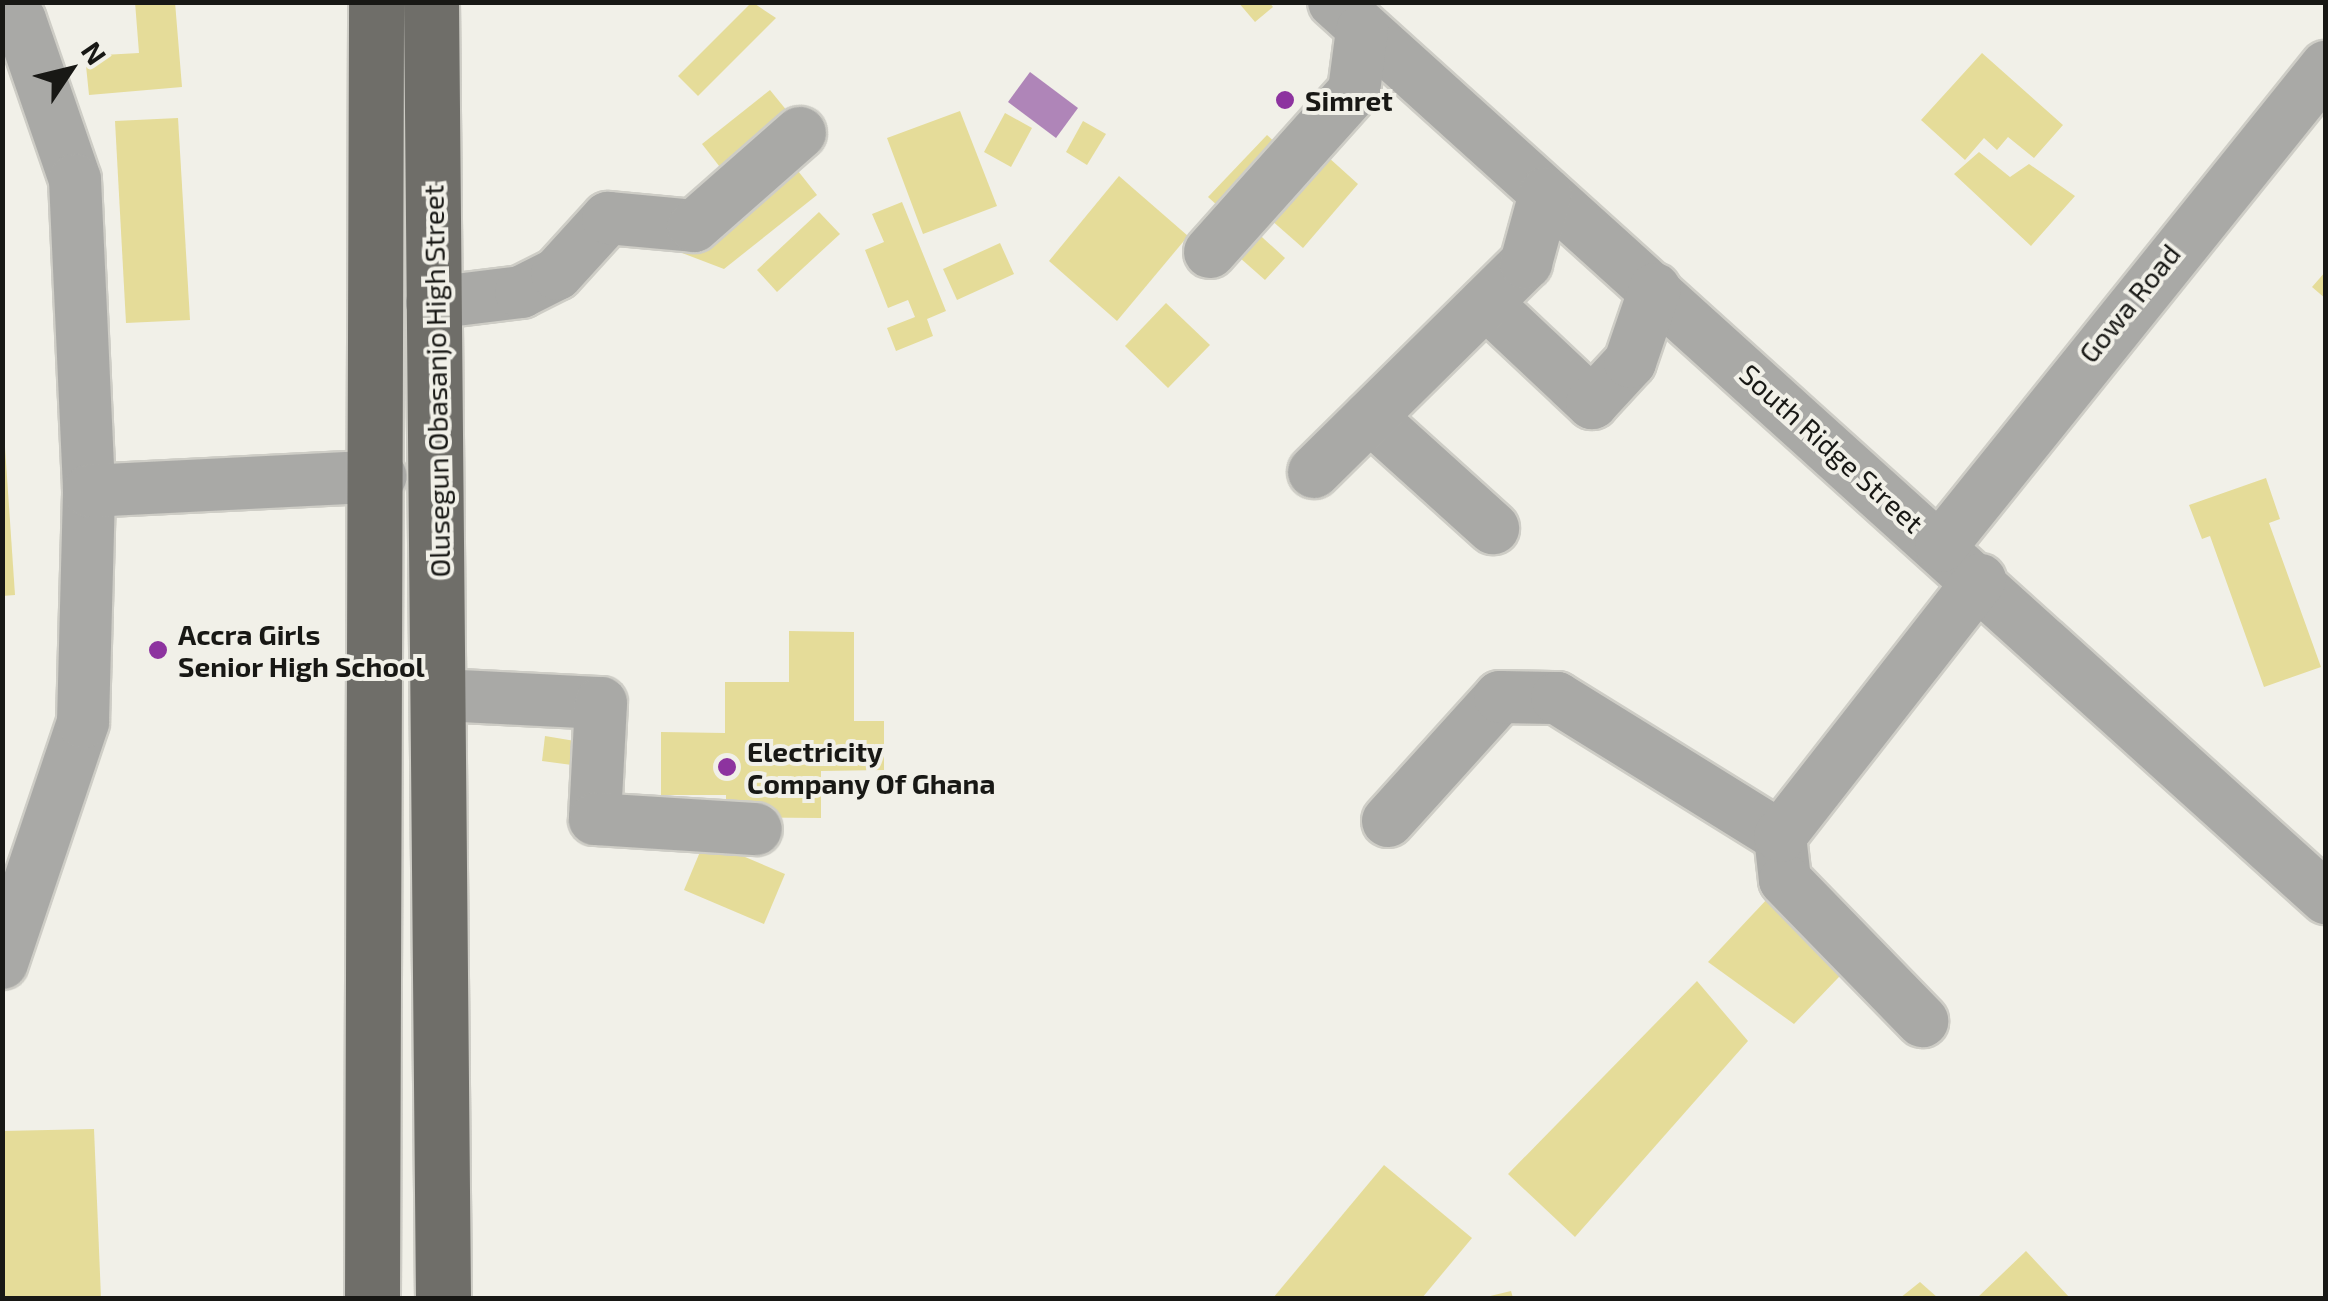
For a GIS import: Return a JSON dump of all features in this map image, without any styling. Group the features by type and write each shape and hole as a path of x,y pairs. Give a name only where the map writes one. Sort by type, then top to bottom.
{"main road":[{"name":"Olusegun Obasanjo High Street","path":"372,1298 381,476 376,2"},
{"name":"Olusegun Obasanjo High Street","path":"431,2 432,303 442,695 442,1298"}],"street":[{"path":"2,4 20,20 75,180 89,491 84,722 2,964"},
{"path":"1210,252 1354,91 1348,16"},
{"name":"South Ridge Street","path":"1348,16 1980,580 2326,898"},
{"name":"Gowa Road","path":"1942,546 2326,67"},
{"path":"432,303 521,292 556,274 608,218 694,226 800,134"},
{"path":"1314,472 1526,263 1545,194"},
{"path":"1486,302 1592,402 1630,362 1655,289"},
{"path":"1370,416 1493,528"},
{"path":"89,491 381,476"},
{"path":"1922,1021 1785,880 1780,836 1980,580"},
{"path":"1388,821 1500,698 1533,693 1557,698 1780,836"},
{"path":"442,695 600,704 595,819 756,829"}],"shaded area":[{"path":"1030,72 1078,108 1056,138 1008,102"}],"building":[{"path":"135,2 175,2 182,87 89,95 85,56 139,53"},
{"path":"752,2 776,18 698,96 678,76"},
{"path":"1238,2 1269,2 1273,7 1255,22"},
{"path":"1982,53 2063,125 2034,158 2008,137 1997,150 1984,138 1965,160 1921,120"},
{"path":"770,90 792,117 723,171 702,144"},
{"path":"960,111 997,206 923,234 887,138"},
{"path":"1005,113 1032,128 1011,167 984,152"},
{"path":"178,118 190,320 126,323 115,121"},
{"path":"1083,121 1106,134 1087,165 1066,152"},
{"path":"1267,135 1288,154 1229,216 1208,197"},
{"path":"1318,148 1358,184 1303,248 1262,212"},
{"path":"1979,152 2010,177 2029,164 2075,196 2031,246 1954,174"},
{"path":"791,162 817,195 724,269 669,248"},
{"path":"1119,176 1188,236 1117,321 1049,261"},
{"path":"902,202 946,311 927,319 933,336 896,351 887,328 915,317 908,300 888,308 865,250 884,242 872,214"},
{"path":"819,212 840,234 777,292 757,270"},
{"path":"1251,227 1285,258 1265,280 1231,250"},
{"path":"1000,243 1014,274 957,300 943,269"},
{"path":"2326,271 2326,299 2312,287"},
{"path":"1166,303 1210,345 1168,388 1125,346"},
{"path":"2,403 15,595 2,596"},
{"path":"2266,478 2280,519 2269,523 2321,667 2264,687 2210,536 2202,539 2189,505"},
{"path":"789,631 854,632 854,721 884,721 884,770 821,771 821,818 726,817 726,795 661,795 661,732 725,733 725,682 789,682"},
{"path":"545,736 575,741 572,765 542,761"},
{"path":"705,840 785,874 764,924 684,890"},
{"path":"1785,880 1859,956 1794,1024 1708,962"},
{"path":"1697,981 1748,1041 1575,1237 1508,1174"},
{"path":"94,1129 101,1298 2,1298 2,1131"},
{"path":"1384,1165 1472,1238 1422,1298 1273,1298"},
{"path":"2026,1251 2070,1298 1977,1298"},
{"path":"1920,1282 1938,1298 1900,1298"},
{"path":"1511,1291 1513,1298 1486,1298 1486,1297"}],"place":[{"name":"Simret","path":"1285,100"},
{"name":"Accra Girls Senior High School","path":"158,650"},
{"name":"Electricity Company Of Ghana","path":"727,767"}]}
